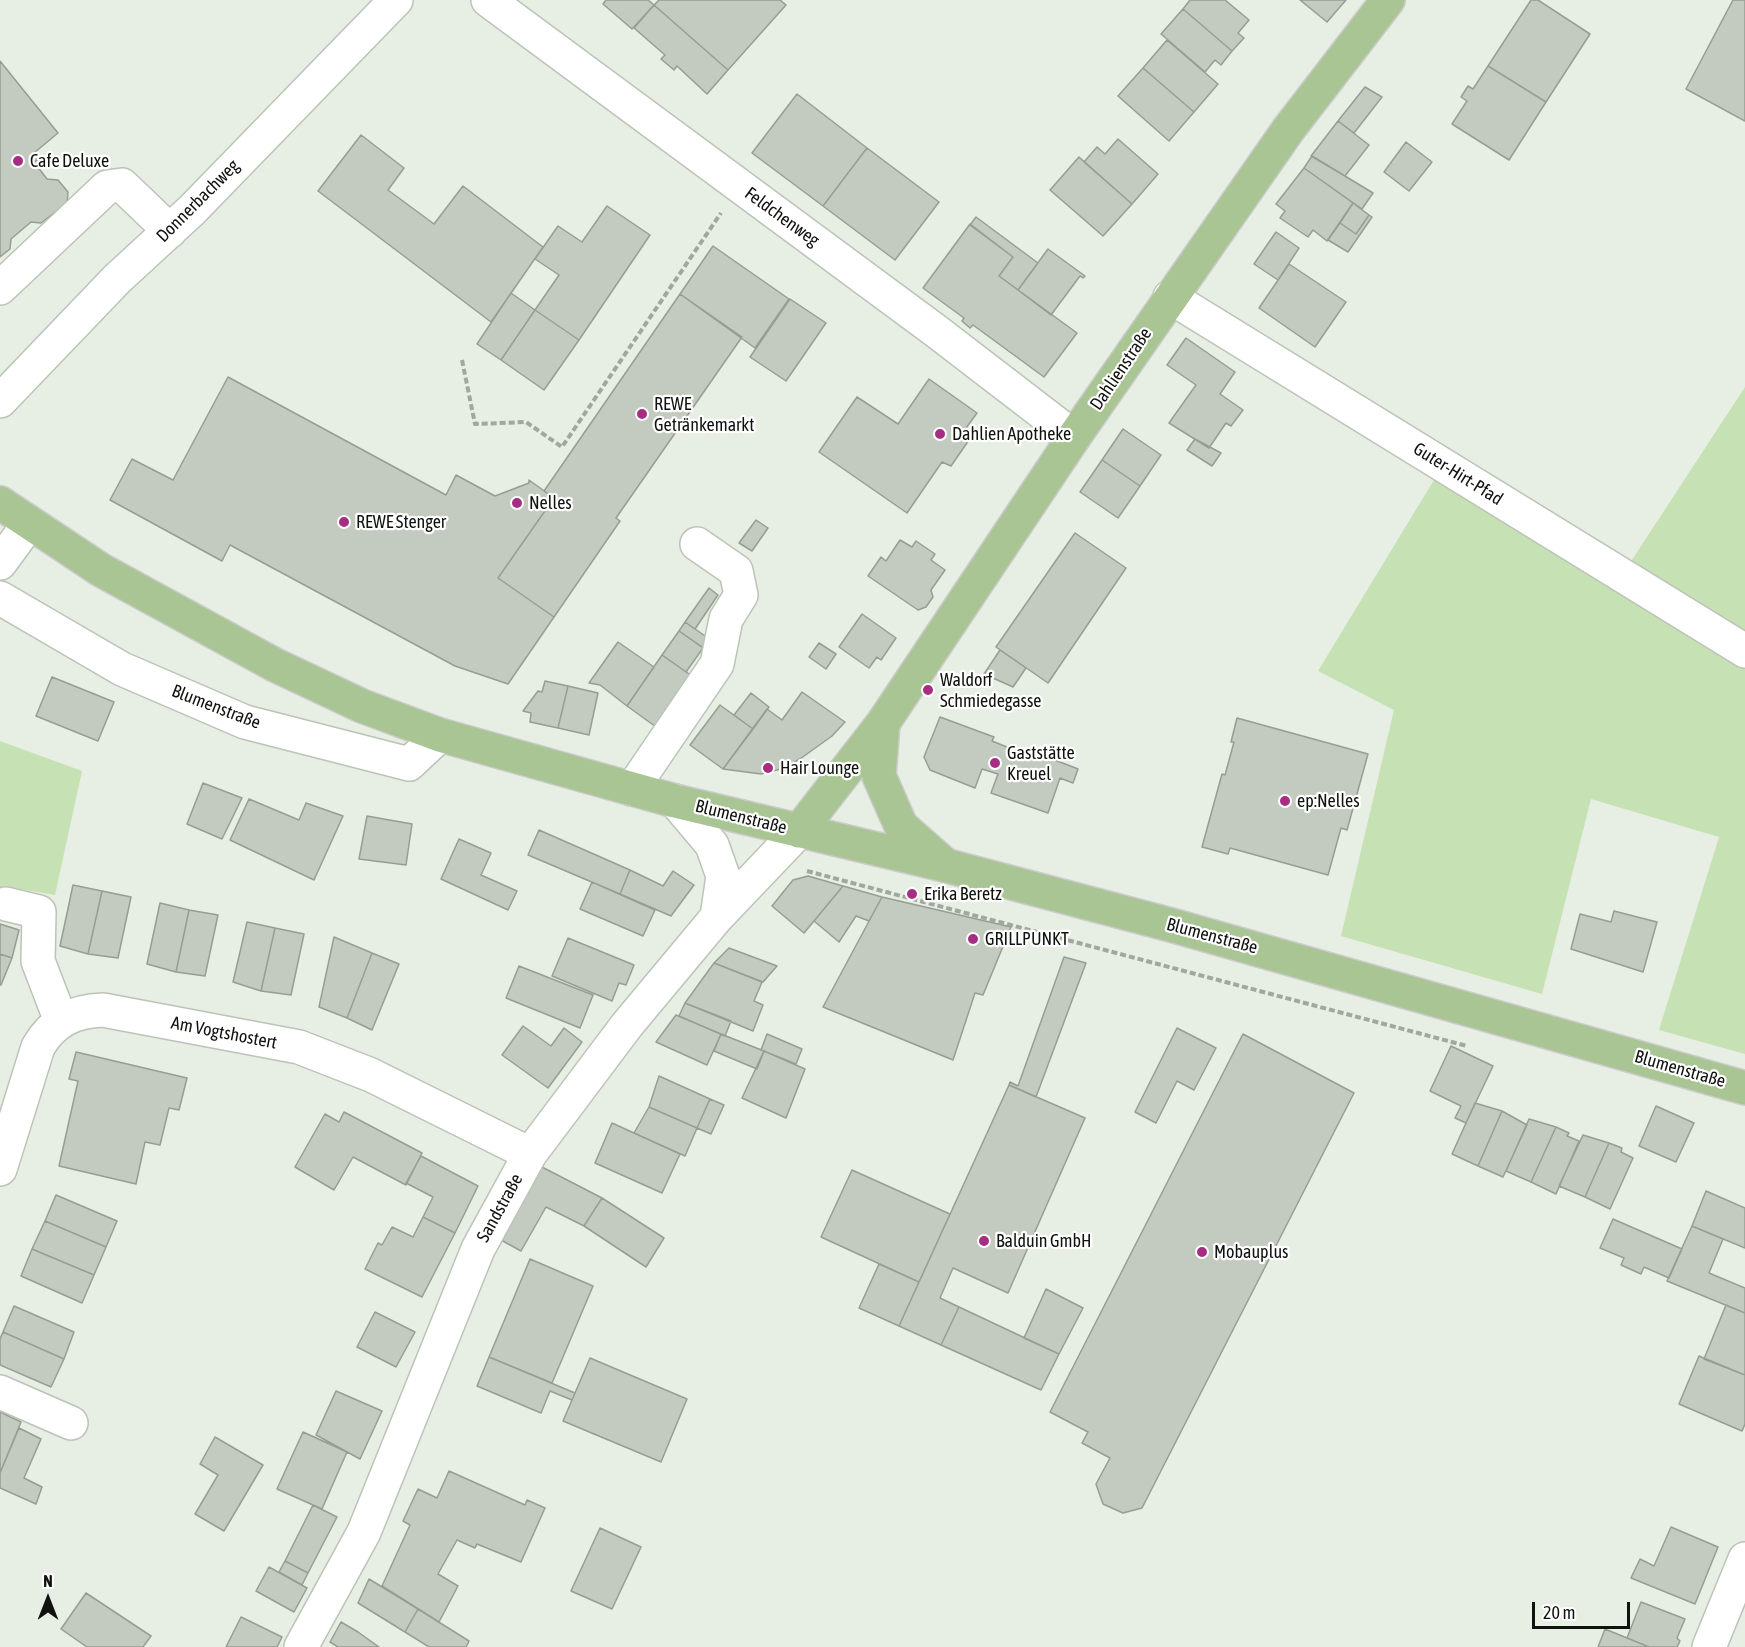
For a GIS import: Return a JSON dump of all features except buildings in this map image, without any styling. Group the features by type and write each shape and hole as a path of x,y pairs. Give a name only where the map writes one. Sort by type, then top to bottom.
{"main road":[{"name":"Dahlienstraße","path":"799,831 883,723 1074,437 1288,130 1388,0"},
{"name":"Blumenstraße","path":"0,503 28,525 101,570 275,665 362,706 440,735 675,801 944,864 1292,958 1745,1088"},
{"path":"883,723 879,776 901,826 944,864"}],"street":[{"name":"Donnerbachweg","path":"0,401 117,279 170,231 396,0"},
{"name":"Feldchenweg","path":"488,0 1074,437"},
{"path":"0,288 107,187 122,185 170,231"},
{"name":"Guter-Hirt-Pfad","path":"1170,297 1745,651"},
{"path":"0,563 28,525"},
{"path":"632,789 717,664 726,619 741,595 736,572 697,544"},
{"name":"Blumenstraße","path":"0,598 122,669 245,722 409,764 440,735"},
{"name":"Blumenstraße","path":"675,801 712,845 723,876 717,917"},
{"name":"Sandstraße","path":"301,1647 364,1532 478,1249 530,1154 627,1025 717,917 772,862 799,831"},
{"path":"6,904 39,912 38,961 61,1021"},
{"name":"Am Vogtshostert","path":"0,1169 38,1047 47,1032 61,1021 81,1011 103,1010 299,1047 371,1075 530,1154"},
{"path":"0,1392 71,1424"},
{"path":"1709,1647 1745,1559"}],"path":[{"path":"462,360 475,424 526,422 562,447 740,186"},
{"path":"772,862 1468,1047"}],"green space":[{"path":"1745,387 1745,642 1626,569"},
{"path":"1437,475 1745,665 1745,1054 1659,1030 1719,837 1591,799 1542,994 1341,936 1394,710 1318,671"},
{"path":"0,741 82,771 55,895 3,886 0,890"}],"place":[{"name":"Cafe Deluxe","path":"18,161"},
{"name":"REWE Getränkemarkt","path":"642,414"},
{"name":"Dahlien Apotheke","path":"940,434"},
{"name":"Nelles","path":"517,503"},
{"name":"REWE Stenger","path":"344,522"},
{"name":"Waldorf Schmiedegasse","path":"928,690"},
{"name":"Gaststätte Kreuel","path":"995,763"},
{"name":"Hair Lounge","path":"768,768"},
{"name":"ep:Nelles","path":"1285,801"},
{"name":"Erika Beretz","path":"912,894"},
{"name":"GRILLPUNKT","path":"973,939"},
{"name":"Balduin GmbH","path":"984,1241"},
{"name":"Mobauplus","path":"1202,1252"}]}
